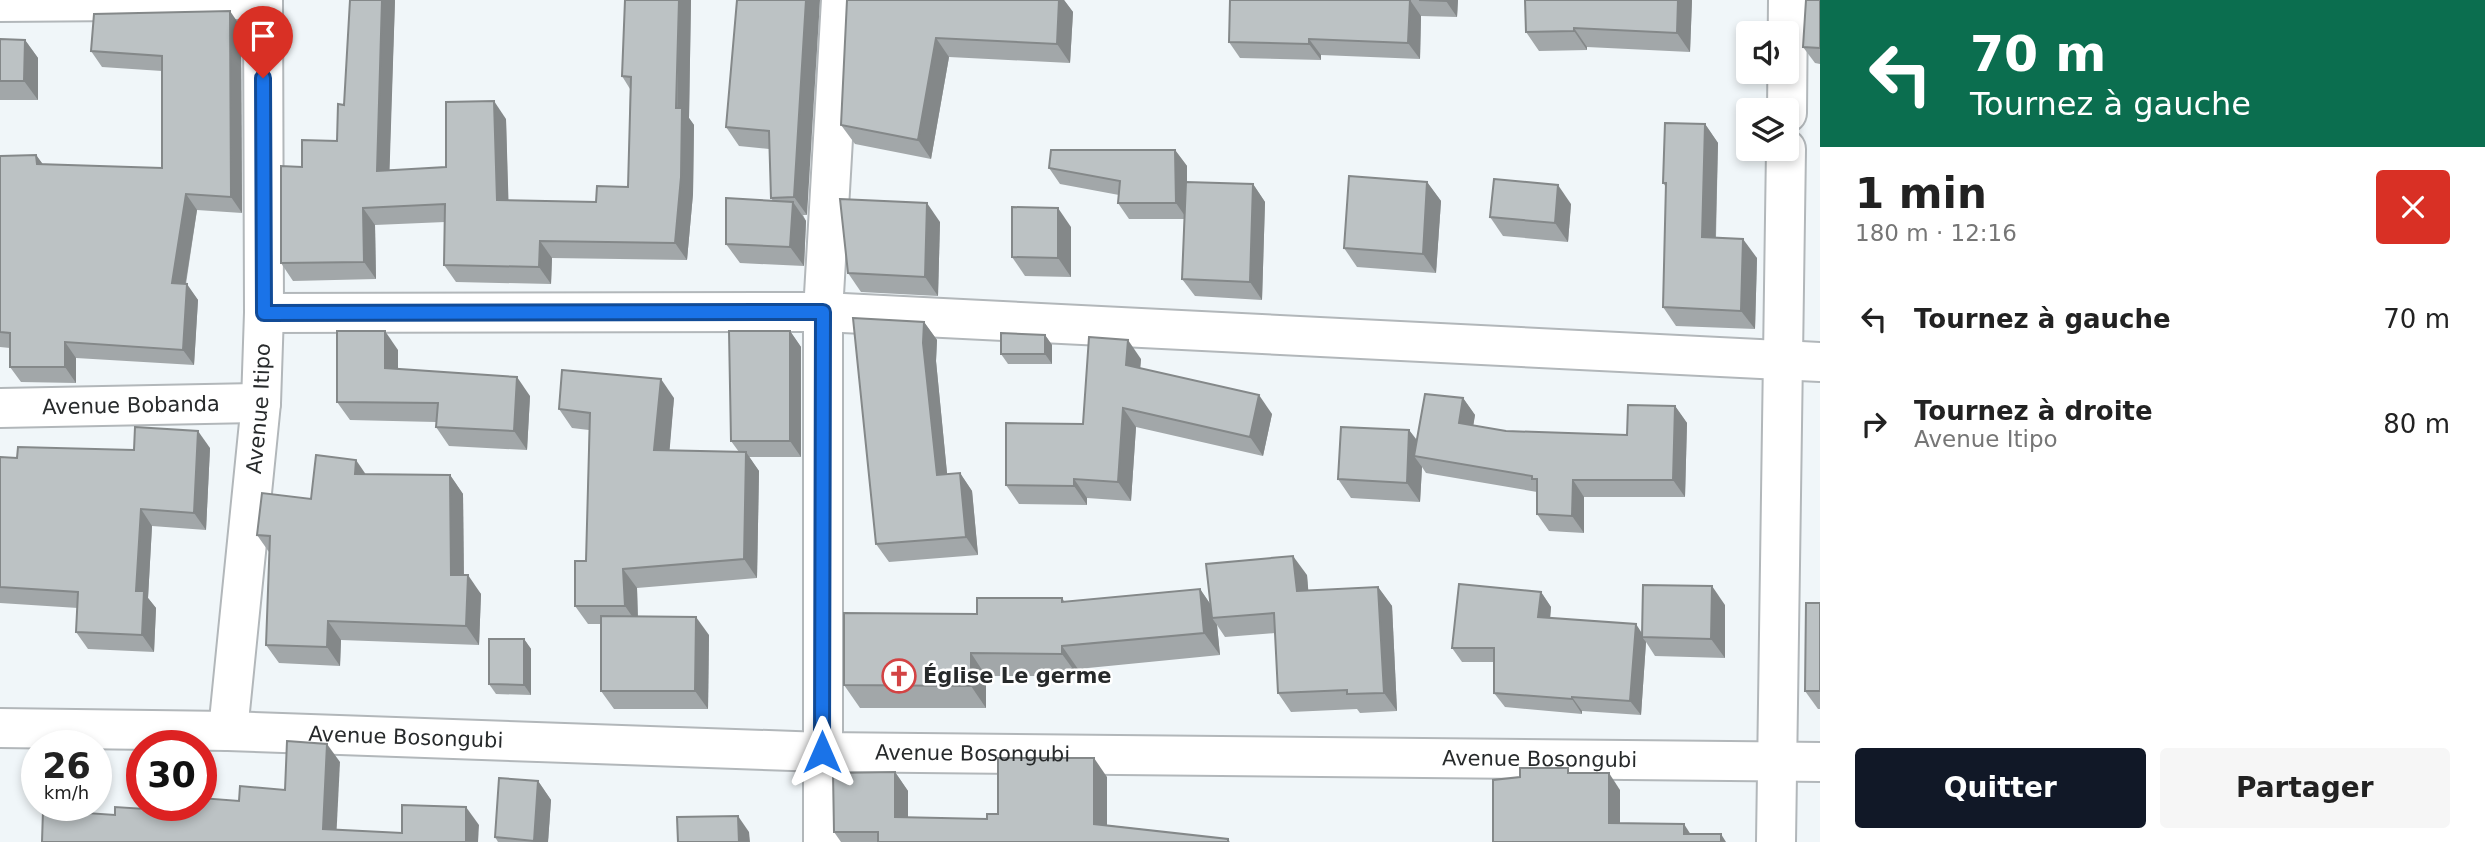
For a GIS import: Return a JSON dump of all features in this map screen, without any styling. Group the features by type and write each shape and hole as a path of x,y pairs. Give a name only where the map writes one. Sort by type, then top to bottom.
{"street":[{"path":"0,2 246,0"},
{"name":"Avenue Itipo","path":"228,731 261,403 264,313 263,0"},
{"path":"823,842 823,312 841,0"},
{"path":"1787,98 1788,0"},
{"path":"1776,842 1777,762 1802,361 1787,161"},
{"path":"264,313 823,312 1802,361"},
{"name":"Avenue Bobanda","path":"0,408 261,403"},
{"name":"Avenue Bosongubi","path":"0,728 228,731 822,752 1820,762"}],"building":[{"path":"350,0 382,0 377,171 446,167 446,102 494,101 497,200 596,202 597,186 628,187 631,77 622,76 625,0 679,0 676,108 682,108 681,177 675,243 540,241 539,267 444,265 445,204 363,208 364,262 281,263 281,166 302,167 302,140 337,141 338,104 344,105"},
{"path":"737,0 806,0 794,197 771,198 769,131 726,127"},
{"path":"847,0 1059,0 1057,44 936,38 918,140 841,125"},
{"path":"1230,0 1410,0 1408,43 1309,39 1309,44 1229,42"},
{"path":"1525,0 1678,0 1677,33 1574,28 1574,31 1526,32"},
{"path":"1806,0 1820,0 1820,48 1803,47"},
{"path":"230,11 231,197 186,194 172,283 187,284 183,350 65,342 65,367 10,367 10,333 0,332 0,156 36,155 37,164 162,168 162,56 91,51 94,14"},
{"path":"0,39 25,40 24,81 0,81"},
{"path":"1665,123 1705,124 1702,237 1743,239 1741,311 1663,307"},
{"path":"1051,150 1175,150 1176,203 1118,203 1120,181 1049,168"},
{"path":"1349,176 1427,182 1423,254 1344,248"},
{"path":"1494,179 1558,185 1555,223 1490,217"},
{"path":"1186,182 1253,184 1250,282 1182,279"},
{"path":"726,198 793,202 790,247 726,244"},
{"path":"840,199 927,203 925,277 848,273"},
{"path":"1012,207 1058,208 1058,258 1012,257"},
{"path":"853,318 924,322 923,343 937,475 960,473 966,537 876,544"},
{"path":"337,331 385,331 385,368 517,377 514,431 436,427 438,403 337,402"},
{"path":"729,331 790,331 790,441 731,441"},
{"path":"1001,333 1045,335 1045,354 1001,354"},
{"path":"1089,337 1128,340 1126,365 1259,395 1250,437 1123,408 1118,482 1074,479 1074,486 1006,485 1006,423 1083,424"},
{"path":"562,370 661,379 654,450 746,452 744,559 623,569 625,606 575,606 575,561 586,561 590,413 559,409"},
{"path":"1425,394 1463,398 1459,423 1506,431 1627,435 1628,405 1675,406 1673,480 1573,480 1572,516 1537,514 1537,479 1532,479 1532,476 1414,456"},
{"path":"135,427 198,431 194,513 141,509 136,591 144,591 142,635 76,632 78,592 0,587 0,457 17,458 18,447 134,450"},
{"path":"1341,427 1409,430 1407,483 1338,479"},
{"path":"316,455 356,460 355,474 450,475 451,575 468,575 466,626 328,621 327,647 266,645 270,536 257,535 262,493 311,499"},
{"path":"1293,556 1297,591 1378,587 1384,693 1347,694 1347,690 1278,693 1274,613 1212,618 1206,564"},
{"path":"1459,584 1541,592 1538,617 1636,624 1630,701 1494,693 1494,648 1452,648"},
{"path":"1643,585 1712,586 1711,639 1642,637"},
{"path":"1200,589 1204,633 1062,646 1062,654 971,653 971,686 844,685 844,613 977,614 977,598 1062,598 1062,602"},
{"path":"1806,603 1820,603 1820,691 1805,691"},
{"path":"601,616 696,617 695,691 601,691"},
{"path":"489,639 524,639 524,685 489,684"},
{"path":"287,741 327,744 323,829 402,833 402,805 466,807 466,842 42,842 43,821 112,821 115,807 126,808 126,821 217,821 217,799 239,801 240,786 285,790"},
{"path":"998,758 1094,758 1094,824 1228,839 1228,842 878,842 878,832 834,832 833,773 895,772 895,817 987,819 987,814 998,814"},
{"path":"1520,768 1568,768 1568,773 1609,773 1609,823 1684,824 1684,834 1721,834 1721,842 1493,842 1493,780 1520,777"},
{"path":"499,778 538,781 534,841 495,837"},
{"path":"738,816 739,842 678,842 677,817"}],"place":[{"name":"Église Le germe","path":"899,676"}],"route":[{"path":"263,78 264,313 823,312 822,752"}]}
